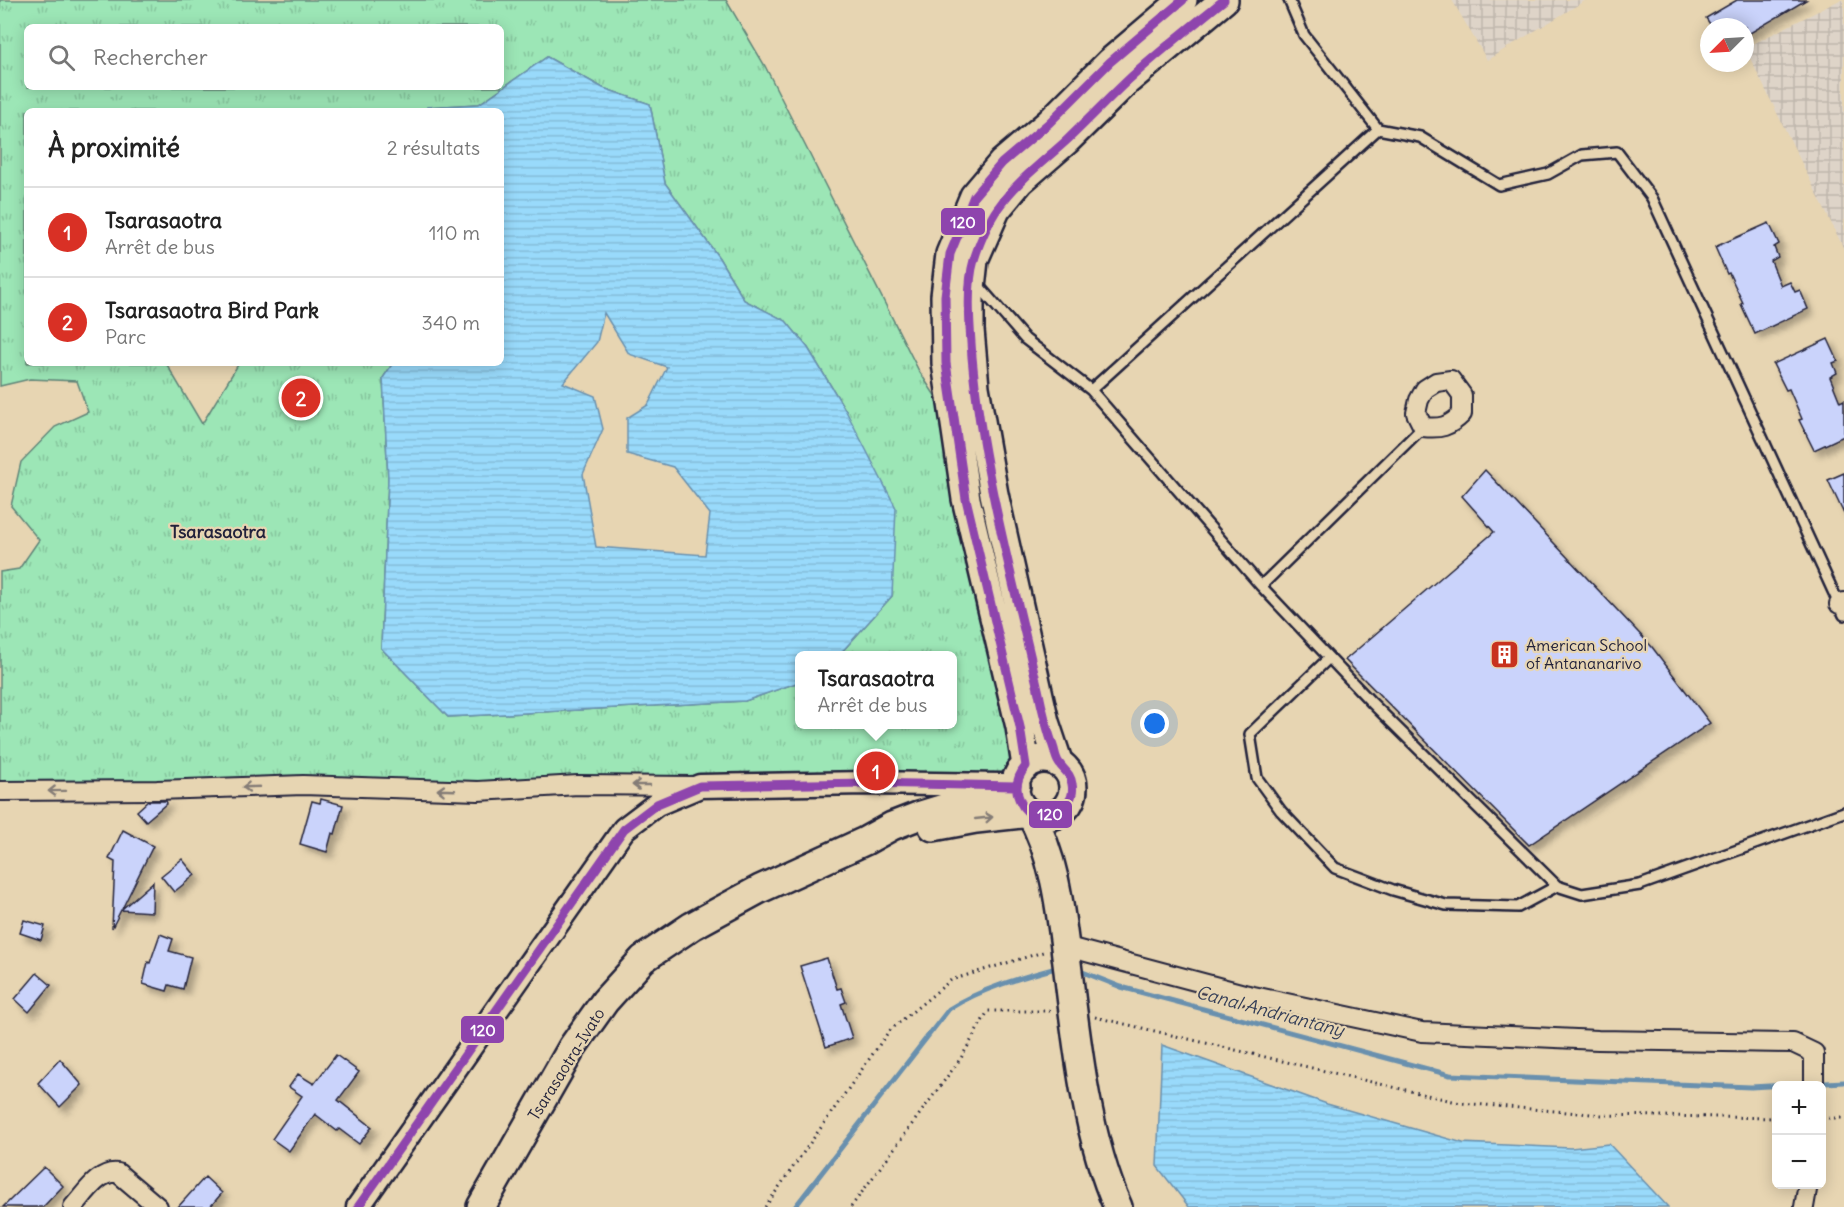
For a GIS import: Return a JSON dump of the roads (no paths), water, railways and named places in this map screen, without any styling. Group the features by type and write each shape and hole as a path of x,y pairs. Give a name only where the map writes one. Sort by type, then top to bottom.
{"main road":[{"path":"1118,1207 1107,1182 1089,1109 1051,862 1039,829 1030,813 1019,801 1020,728 964,488 946,363 945,296 950,254 974,196 1002,163 1049,123 1110,62 1183,0"},
{"path":"1059,764 1045,722 992,483 971,361 970,297 974,260 996,210 1020,181 1066,141 1127,81 1224,0"},
{"path":"865,842 892,826 1021,776 1033,761 1051,759 1066,770 1073,786 1073,795 1063,810 1051,862"},
{"path":"865,842 955,822 1030,813 1047,816 1063,810"},
{"name":"Tsarasaotra-Ivato","path":"481,1207 573,1046 605,1001 643,959 692,926 760,889 865,842"}],"street":[{"path":"0,791 157,790 303,785 478,791 578,785 910,783 1021,776"},
{"path":"910,783 912,818"},
{"path":"358,1207 624,829 657,804 700,786"},
{"path":"1064,945 1244,994 1422,1032 1598,1040 1793,1043 1814,1053 1814,1081"},
{"path":"73,1207 90,1187 104,1174 110,1172 118,1173 158,1207"},
{"path":"1804,1207 1807,1189"}],"lane":[{"path":"1288,0 1304,35 1378,129 1420,137 1499,185 1548,174 1582,155 1617,152 1652,198 1842,607"},
{"path":"1091,390 1378,129"},
{"path":"972,278 1025,339 1091,390 1261,586 1329,658 1557,886 1582,894 1640,885 1844,812"},
{"path":"1261,586 1423,427"},
{"path":"1329,658 1250,734 1257,778 1281,811 1335,868 1393,890 1446,905 1518,907 1557,886"}],"water":[{"path":"547,57 603,88 650,104 665,183 719,258 744,300 786,321 808,348 846,411 896,508 892,596 843,651 795,651 795,683 745,701 448,717 381,648 388,479 383,378 391,366 504,366 504,108 427,107 479,104 499,90 504,90 504,87","holes":["604,313 629,354 667,367 648,405 627,418 627,454 673,467 710,514 705,555 596,547 583,474 603,429 595,396 563,383 597,342"]},
{"path":"1162,1045 1327,1104 1463,1143 1571,1148 1609,1144 1668,1207 1189,1207 1157,1166"}],"waterway":[{"name":"Canal Andriantany","path":"795,1207 949,1009 989,989 1060,967"},
{"name":"Canal Andriantany","path":"1075,969 1121,987 1450,1075 1751,1087 1844,1082"}],"place":[{"name":"Tsarasaotra Bird Park","path":"301,398"},
{"name":"American School of Antananarivo","path":"1505,654"},
{"name":"Tsarasaotra","path":"876,771"}],"district":[{"name":"Tsarasaotra","path":"218,531"}]}
